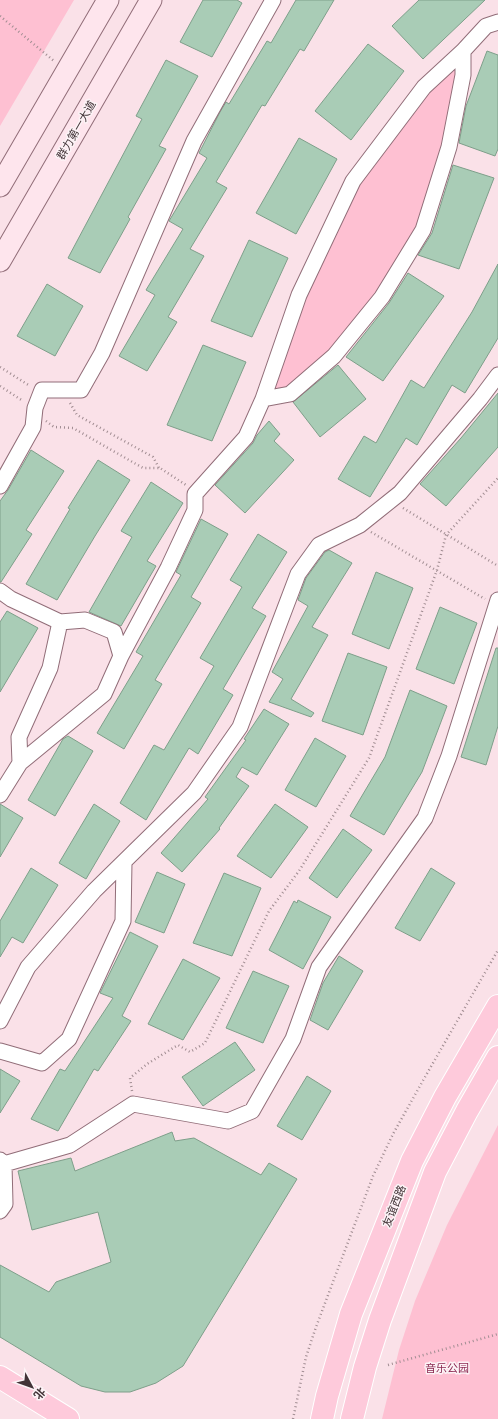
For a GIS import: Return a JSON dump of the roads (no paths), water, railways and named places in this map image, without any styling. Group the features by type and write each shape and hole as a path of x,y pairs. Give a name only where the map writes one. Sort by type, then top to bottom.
{"main road":[{"path":"0,186 108,0"},
{"name":"群力第一大道","path":"0,261 151,0"},
{"name":"友谊西路","path":"322,1419 333,1374 351,1314 412,1161 445,1097 498,1006"},
{"path":"352,1419 365,1367 380,1320 435,1172 467,1111 498,1057"},
{"path":"0,1377 68,1419"}],"street":[{"path":"0,486 33,427 35,408 42,390 81,390 102,354 194,140 273,0"},
{"path":"0,795 20,763 104,694 121,656 168,568 195,510 195,494 246,437 263,399 298,295 353,181 424,87 463,51 486,26 498,22"},
{"path":"263,399 290,394 334,356 382,297 423,230 449,147 463,75 463,51"},
{"path":"0,1021 28,967 94,891 194,793 240,727 298,574 319,545 360,525 400,493 480,399 498,375"},
{"path":"0,591 11,599 60,622 85,620 114,632 121,656"},
{"path":"0,1212 5,1204 2,1162 70,1145 133,1104 228,1121 252,1111 292,1039 319,967 425,818 449,756 497,603"},
{"path":"20,763 19,737 50,668 60,622"},
{"path":"0,1051 42,1063 69,1039 123,920 124,862"}],"park label":[{"name":"音乐公园","path":"447,1368"}]}
